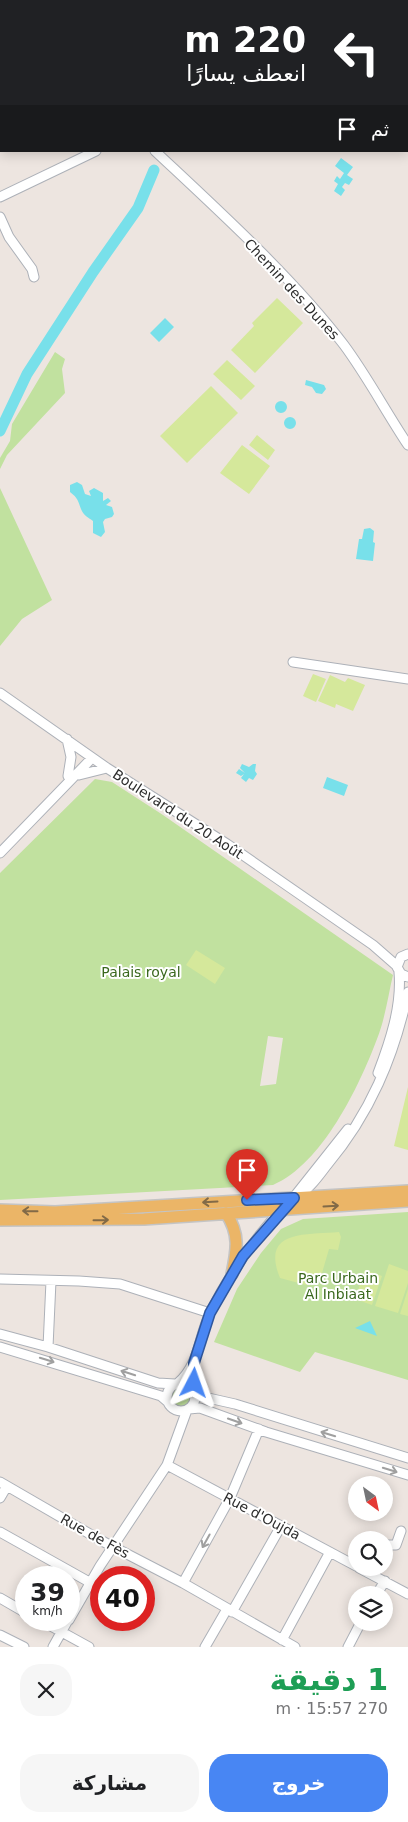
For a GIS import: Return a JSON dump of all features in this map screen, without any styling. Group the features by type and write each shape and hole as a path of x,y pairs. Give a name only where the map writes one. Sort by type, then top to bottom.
{"main road":[{"path":"0,1210 55,1212 408,1191"},
{"path":"0,1220 144,1219 408,1202"},
{"path":"226,1213 237,1232 238,1243 232,1274"}],"street":[{"path":"0,197 94,152"},
{"name":"Chemin des Dunes","path":"156,152 253,246 327,325 345,346 408,444"},
{"path":"0,217 9,237 32,269 34,277"},
{"path":"293,662 408,679"},
{"name":"Boulevard du 20 Août","path":"0,693 90,757 227,844 373,945 408,978"},
{"path":"67,739 71,757 70,778"},
{"path":"0,853 90,757"},
{"path":"0,845 70,778 89,771 107,768"},
{"path":"294,1198 346,1132 372,1087 395,1019 400,986 398,969 408,944"},
{"name":"Boulevard du 20 Août","path":"373,945 405,955"},
{"path":"177,1435 168,1390 189,1373 210,1313 232,1274 279,1209 310,1186 328,1164 367,1108 389,1062 407,1003 408,992"},
{"path":"0,1279 120,1284 210,1313"},
{"path":"48,1347 50,1281"},
{"path":"0,1334 48,1347 158,1383 186,1384 194,1393 408,1458"},
{"path":"0,1348 161,1396 180,1411 200,1408 259,1429 408,1475"},
{"path":"101,1566 167,1465 177,1435 188,1409 194,1401 194,1363"},
{"path":"183,1583 230,1498 259,1429"},
{"name":"Rue d'Oujda","path":"167,1465 348,1561"},
{"path":"0,1498 3,1484"},
{"name":"Rue de Fès","path":"3,1484 113,1548 183,1583 295,1647"},
{"path":"205,1647 281,1526"},
{"path":"393,1545 396,1545 402,1531"},
{"path":"0,1532 90,1581"},
{"path":"282,1640 330,1552"},
{"name":"Rue d'Oujda","path":"376,1576 408,1594"},
{"path":"382,1586 385,1581"},
{"path":"80,1601 90,1584"},
{"path":"1,1600 15,1607"},
{"path":"348,1647 357,1631"},
{"path":"53,1647 62,1632 89,1647"},
{"path":"0,1635 24,1647"}],"green space":[{"path":"277,298 303,323 255,373 231,350 254,326 252,323"},
{"path":"55,352 65,359 62,369 65,393 7,455 0,469 0,458 10,441 12,424"},
{"path":"227,360 255,386 241,400 213,374"},
{"path":"211,386 238,413 187,463 160,436"},
{"path":"257,435 275,450 268,460 249,445"},
{"path":"242,445 270,466 249,494 220,473"},
{"path":"0,488 52,600 22,619 0,646"},
{"path":"313,674 326,679 316,702 303,696"},
{"path":"330,675 345,682 348,678 365,685 353,711 336,704 335,708 318,701"},
{"name":"Palais royal","path":"95,779 112,782 163,815 393,975 380,1031 369,1058 349,1101 323,1142 291,1175 273,1185 0,1200 0,873","holes":["268,1036 283,1038 276,1084 260,1086"]},
{"path":"196,950 225,968 215,984 186,965"},
{"path":"408,1087 408,1150 394,1146"},
{"name":"Parc Urbain Al Inbiaat","path":"408,1212 408,1380 315,1352 300,1372 214,1342 237,1289 261,1253 281,1229 303,1219"},
{"path":"339,1232 341,1237 338,1250 329,1249 322,1273 306,1285 280,1278 275,1262 276,1251 281,1243 301,1235"},
{"path":"389,1264 408,1271 408,1283 398,1313 375,1306"},
{"path":"365,1270 382,1276 372,1305 355,1299"},
{"path":"408,1289 408,1316 400,1314"},
{"path":"181,1386 189,1389 192,1397 189,1405 181,1408 173,1405 170,1397 173,1389"}],"water":[{"path":"341,158 353,167 347,175 353,179 349,185 345,183 342,187 345,190 341,196 334,191 338,184 334,181 337,176 340,179 344,173 335,166"},
{"path":"165,318 174,327 159,342 150,333"},
{"path":"306,380 324,385 326,389 322,394 316,393 312,387 305,385"},
{"path":"281,401 287,407 281,413 275,407"},
{"path":"288,417 292,417 296,423 292,429 288,429 284,425 284,421"},
{"path":"77,482 82,485 85,494 91,496 89,491 94,488 103,493 103,501 108,498 111,501 106,505 112,507 114,514 103,522 105,532 101,537 93,533 93,521 83,513 75,496 70,492 70,485"},
{"path":"370,528 374,531 373,561 356,559 359,539 362,539 364,529"},
{"path":"242,764 249,767 256,764 255,771 257,774 253,780 249,778 246,782 241,778 244,774 241,776 236,773 239,769 245,773 240,768"},
{"path":"327,777 348,785 344,796 323,788"},
{"path":"370,1321 377,1336 355,1328"}],"waterway":[{"path":"0,431 27,374 93,272 138,208 154,170"}],"route":[{"path":"194,1383 194,1363 210,1313 243,1256 282,1209 294,1198 247,1200"}]}
